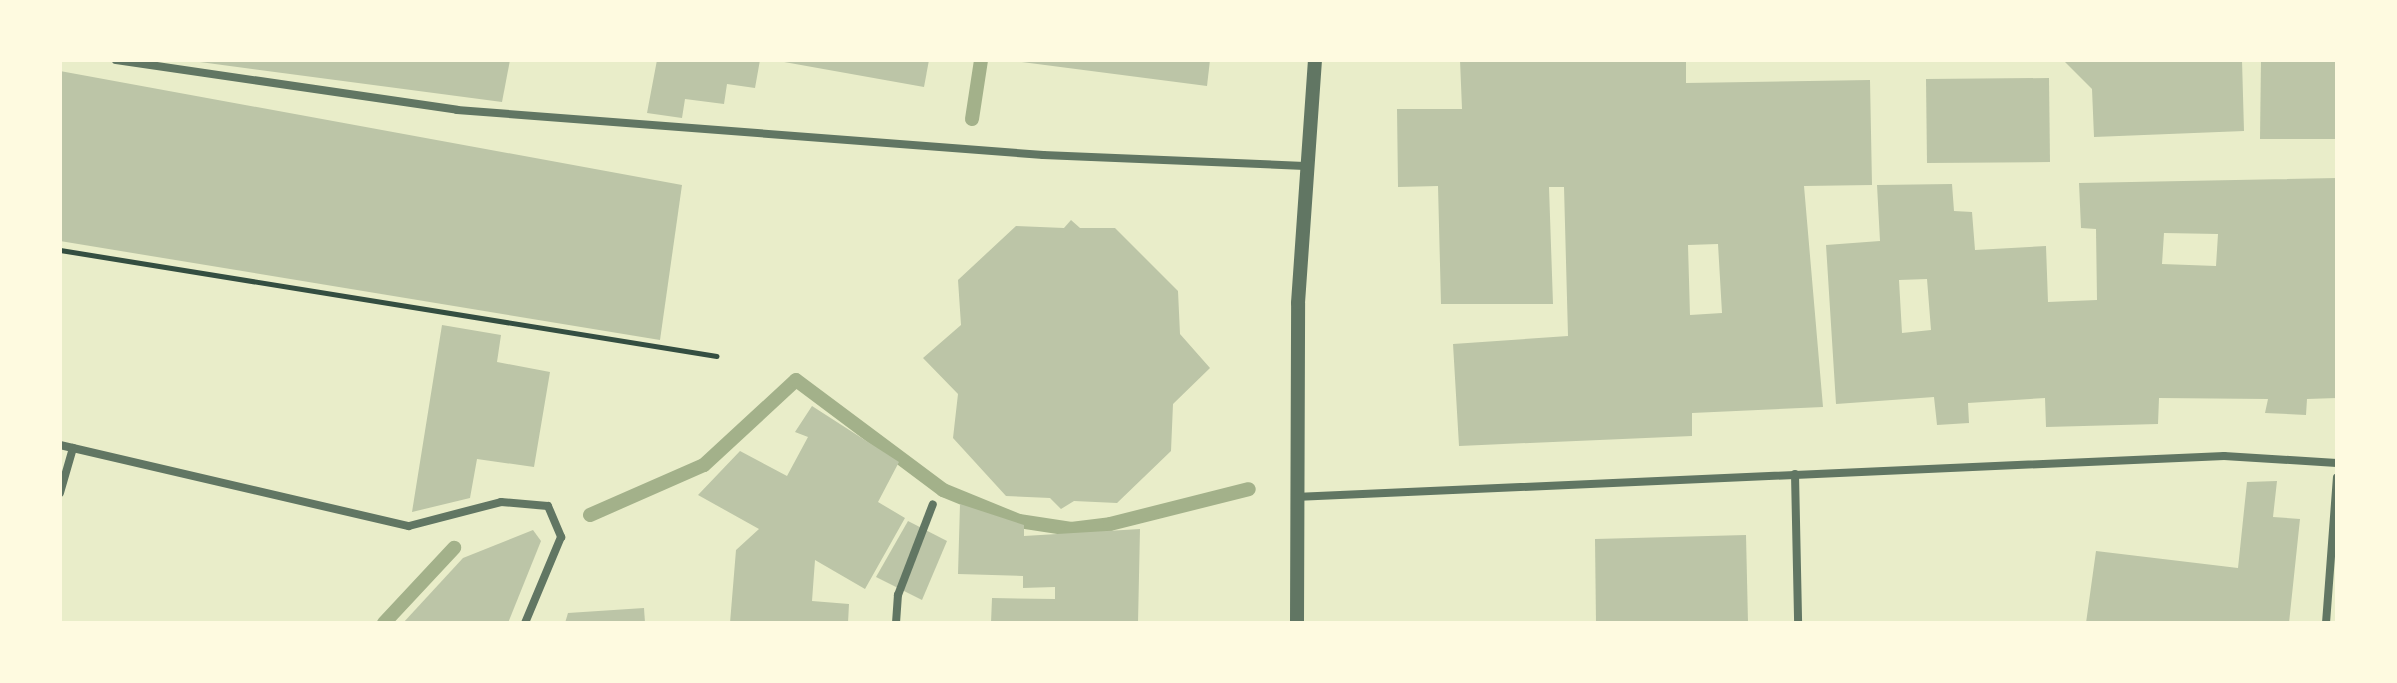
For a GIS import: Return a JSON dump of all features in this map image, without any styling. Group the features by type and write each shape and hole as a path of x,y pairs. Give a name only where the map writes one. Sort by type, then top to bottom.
{"street":[{"path":"116,60 457,110 1043,155 1305,166"},
{"path":"1297,623 1294,497 1305,166 1315,60"},
{"path":"60,445 409,526 501,502 548,506 561,537 525,623"},
{"path":"60,493 73,448"},
{"path":"1294,497 2224,456 2337,463"},
{"path":"1795,474 1798,623"},
{"path":"2326,623 2337,477"},
{"path":"896,623 898,595 933,504"}],"path":[{"path":"60,250 716,356"}],"building":[{"path":"185,60 510,60 502,102"},
{"path":"657,60 760,60 755,88 727,84 724,104 685,99 682,118 647,113"},
{"path":"773,60 929,60 924,87"},
{"path":"1006,60 1210,60 1207,86"},
{"path":"1460,60 1686,60 1686,83 1870,80 1872,185 1804,186 1823,407 1692,413 1692,436 1459,446 1453,344 1568,336 1564,187 1549,187 1553,304 1441,304 1438,186 1398,187 1397,109 1462,109","holes":["1718,244 1722,313 1690,315 1688,245"]},
{"path":"2063,60 2242,60 2244,131 2094,137 2092,89"},
{"path":"2261,60 2337,60 2337,139 2260,139"},
{"path":"60,71 682,185 660,340 60,241"},
{"path":"2049,78 2050,162 1927,163 1926,79"},
{"path":"2337,178 2337,398 2307,399 2306,415 2265,413 2268,399 2159,398 2158,424 2046,427 2045,398 1968,403 1969,423 1937,425 1934,397 1836,404 1826,245 1880,241 1877,185 1952,184 1954,211 1972,212 1975,250 2046,246 2048,302 2097,300 2096,229 2081,228 2079,183","holes":["2164,233 2218,234 2216,266 2162,264","1927,279 1931,330 1902,333 1899,280"]},
{"path":"1071,220 1080,228 1115,228 1178,291 1180,334 1210,368 1173,404 1171,451 1117,503 1074,501 1061,509 1050,498 1006,496 953,438 958,394 923,358 961,325 958,280 1016,226 1064,228"},
{"path":"442,325 501,335 497,362 550,372 534,467 477,459 470,498 412,512"},
{"path":"812,406 899,462 878,502 905,518 865,589 815,560 812,601 849,604 848,623 730,623 736,550 759,529 698,495 740,451 787,476 808,437 795,432"},
{"path":"2277,481 2273,517 2300,519 2289,623 2086,623 2096,551 2238,568 2247,482"},
{"path":"960,504 1024,525 1024,536 1140,529 1138,623 991,623 992,598 1055,599 1055,587 1023,588 1023,576 958,574"},
{"path":"908,521 947,541 922,600 876,577"},
{"path":"533,530 541,541 508,623 403,623 463,558"},
{"path":"1746,535 1748,623 1596,623 1595,539"},
{"path":"644,608 645,623 565,623 568,613"}],"waterway":[{"path":"972,119 981,60"},
{"path":"590,515 704,465 796,380 943,490 1019,521 1071,529 1110,524 1249,489"},
{"path":"384,623 454,548"}]}
